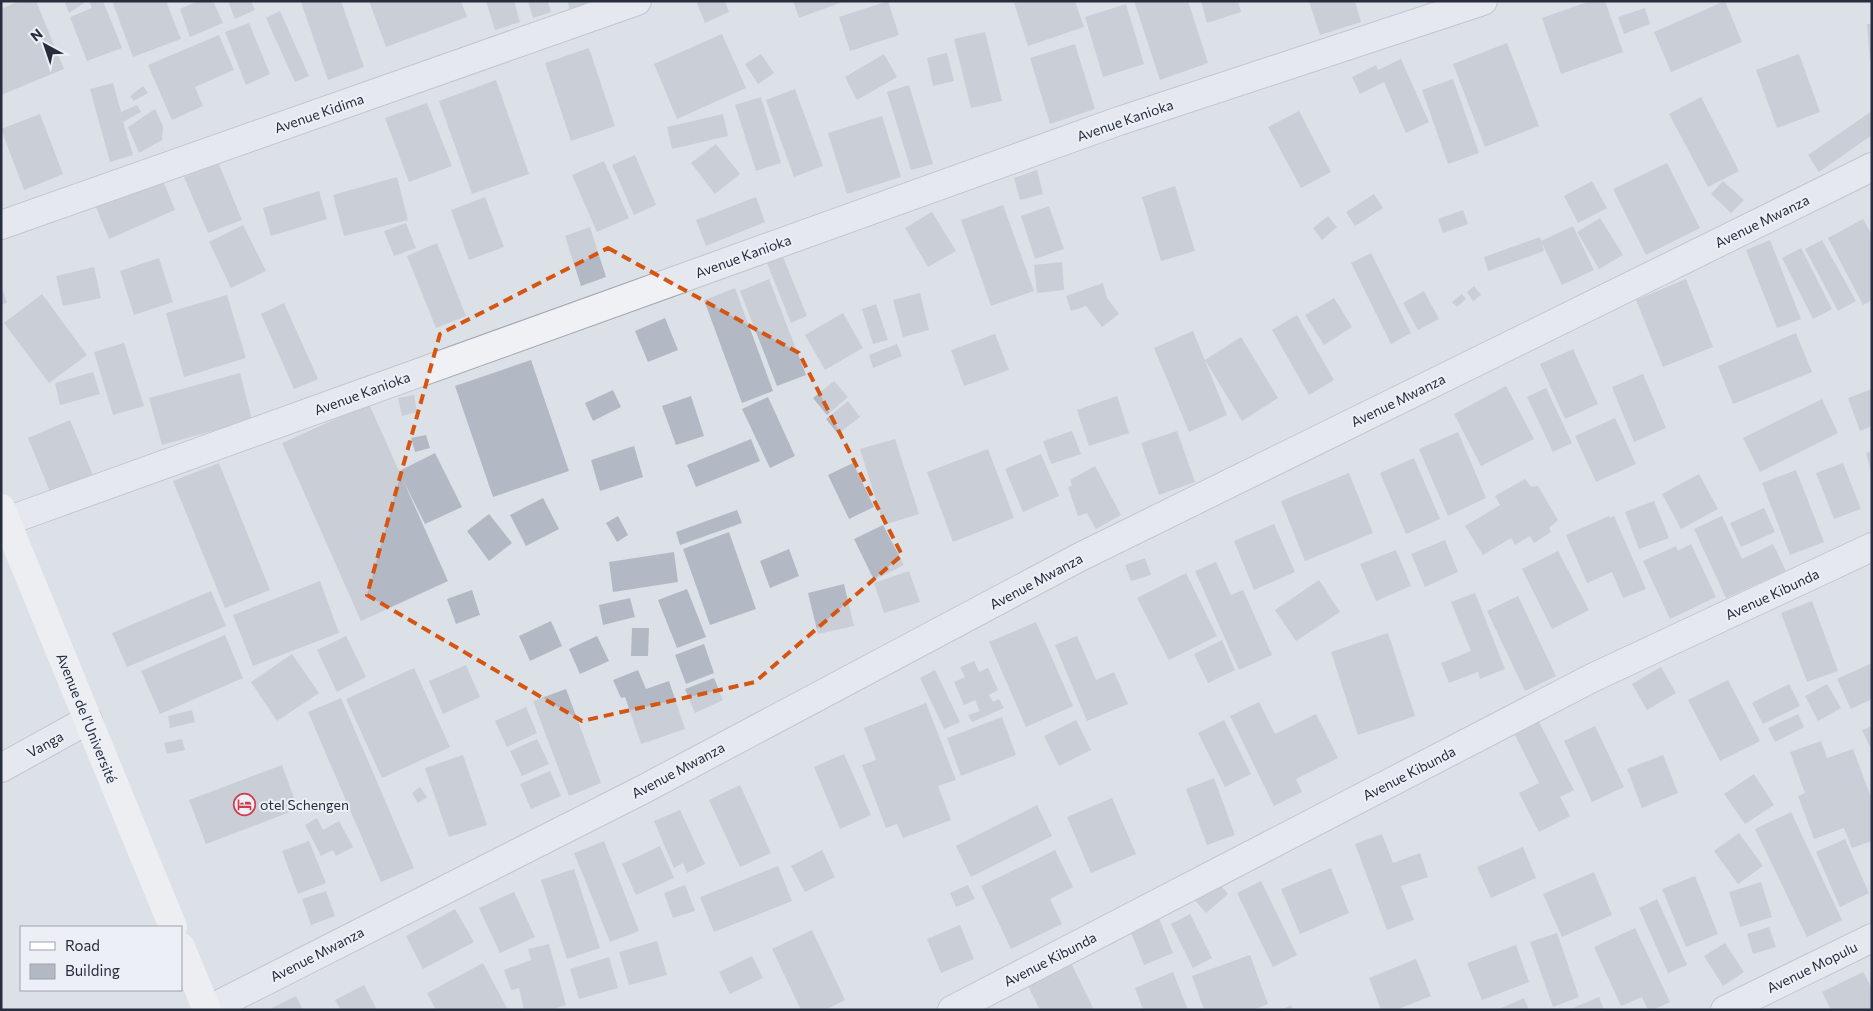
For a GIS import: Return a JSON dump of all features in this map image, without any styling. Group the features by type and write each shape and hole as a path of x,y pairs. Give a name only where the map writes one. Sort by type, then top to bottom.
{"main road":[{"name":"Avenue de l’Université","path":"4,515 173,926"},
{"path":"182,949 207,1010"}],"street":[{"name":"Avenue Kidima","path":"1,225 637,1"},
{"name":"Avenue Kanioka","path":"4,515 1119,121 1483,1"},
{"name":"Avenue Mwanza","path":"207,1010 642,790 1078,558 1872,167"},
{"name":"Avenue Kibunda","path":"952,1010 1592,678 1872,547"},
{"name":"Vanga","path":"1,768 88,720"},
{"name":"Avenue Mopulu","path":"1725,1010 1872,938"}],"highlighted area":[{"path":"608,248 799,353 902,555 755,682 582,721 367,595 440,334"}],"building":[{"path":"19,1 36,1 64,69 1,95 1,9"},
{"path":"64,1 83,1 84,3 69,13"},
{"path":"89,1 103,1 122,48 87,61 70,17 92,8"},
{"path":"112,1 166,1 181,39 133,57"},
{"path":"198,1 213,1 223,23 190,37 180,9"},
{"path":"228,1 251,1 255,10 235,19"},
{"path":"341,1 364,67 328,80 301,2"},
{"path":"369,1 461,1 467,17 386,47"},
{"path":"486,1 514,1 520,22 495,30"},
{"path":"528,1 548,1 551,12 533,18"},
{"path":"568,1 586,1 587,7 569,9"},
{"path":"696,1 725,1 729,12 705,23"},
{"path":"793,1 845,1 799,18"},
{"path":"888,1 899,35 850,51 839,17"},
{"path":"1019,1 1075,1 1084,27 1028,46 1014,3"},
{"path":"1134,1 1188,1 1208,63 1160,80"},
{"path":"1201,1 1238,1 1241,12 1207,23"},
{"path":"1309,1 1355,1 1361,22 1320,35"},
{"path":"1590,1 1605,1 1623,52 1561,74 1542,18"},
{"path":"1725,1 1742,42 1671,72 1654,32"},
{"path":"1126,4 1144,64 1103,77 1085,17"},
{"path":"1645,8 1650,24 1624,34 1618,17"},
{"path":"280,11 309,76 295,82 266,18"},
{"path":"249,23 270,74 246,85 225,32"},
{"path":"1867,24 1872,24 1872,60 1870,60"},
{"path":"985,32 1002,101 971,108 954,39"},
{"path":"722,34 746,88 677,119 654,64"},
{"path":"219,35 234,70 195,87 203,106 172,120 148,65"},
{"path":"1507,43 1539,126 1485,147 1453,64"},
{"path":"1075,44 1095,109 1050,124 1030,58"},
{"path":"589,48 615,126 571,141 545,63"},
{"path":"947,53 954,81 933,86 927,58"},
{"path":"761,54 774,73 758,84 745,64"},
{"path":"884,54 897,77 857,100 845,77"},
{"path":"1799,54 1820,112 1777,128 1756,70"},
{"path":"1401,59 1429,122 1406,133 1384,82 1360,94 1352,77 1376,65 1378,70"},
{"path":"1453,79 1479,153 1448,164 1422,90"},
{"path":"496,80 529,174 472,194 439,101"},
{"path":"113,83 121,112 137,105 141,112 123,122 133,155 110,162 90,89"},
{"path":"909,85 933,164 911,170 887,92"},
{"path":"143,86 148,93 134,101 130,96"},
{"path":"795,89 823,166 794,177 766,100"},
{"path":"761,97 781,163 756,171 735,105"},
{"path":"1701,97 1739,171 1708,187 1669,114"},
{"path":"427,103 452,166 409,182 385,118"},
{"path":"155,109 163,126 162,140 139,153 128,127"},
{"path":"1299,111 1331,172 1301,188 1268,127"},
{"path":"1872,111 1872,135 1819,172 1808,155"},
{"path":"40,114 63,174 24,190 1,129"},
{"path":"723,114 728,136 672,149 667,127"},
{"path":"882,116 901,177 847,194 828,133"},
{"path":"716,144 740,174 715,194 691,163"},
{"path":"635,155 656,205 634,215 612,165"},
{"path":"604,161 629,218 597,232 572,175"},
{"path":"218,162 242,220 208,233 184,177"},
{"path":"1667,163 1700,228 1646,255 1613,189"},
{"path":"1037,170 1043,194 1020,200 1014,178"},
{"path":"161,176 175,210 109,239 95,205"},
{"path":"397,177 408,220 344,236 333,195"},
{"path":"1592,181 1607,208 1578,223 1564,196"},
{"path":"1723,181 1744,200 1731,213 1711,194"},
{"path":"1175,186 1195,251 1161,261 1142,197"},
{"path":"319,191 327,219 271,236 263,208"},
{"path":"1374,194 1383,208 1355,226 1346,212"},
{"path":"485,197 504,247 469,260 451,210"},
{"path":"756,197 765,222 706,246 696,220"},
{"path":"1003,205 1034,291 991,306 961,220"},
{"path":"1049,206 1064,249 1035,259 1021,216"},
{"path":"1463,210 1468,224 1443,233 1438,219"},
{"path":"932,212 956,251 928,267 905,228"},
{"path":"1328,216 1337,227 1322,240 1313,228"},
{"path":"1600,218 1623,255 1599,269 1577,232"},
{"path":"1863,219 1872,235 1872,300 1863,305 1828,238"},
{"path":"406,223 416,248 394,256 384,231"},
{"path":"243,225 266,271 231,288 209,242"},
{"path":"1573,226 1594,270 1562,285 1541,241"},
{"path":"590,227 606,277 581,286 565,236"},
{"path":"1540,237 1544,251 1488,271 1484,257"},
{"path":"1770,240 1801,319 1777,328 1746,250"},
{"path":"1822,240 1856,301 1838,311 1805,249"},
{"path":"437,243 466,316 436,328 407,256"},
{"path":"1801,248 1832,309 1813,319 1782,258"},
{"path":"1371,253 1411,333 1391,344 1351,263"},
{"path":"783,257 807,316 791,323 767,263"},
{"path":"159,258 173,302 134,315 120,271"},
{"path":"1062,262 1064,290 1037,293 1034,265"},
{"path":"94,267 101,298 63,306 56,276"},
{"path":"769,279 806,375 777,386 740,291"},
{"path":"1686,279 1713,347 1663,367 1636,300"},
{"path":"1103,283 1107,298 1119,314 1102,327 1086,306 1071,311 1066,296"},
{"path":"1,285 7,303 1,305"},
{"path":"1474,286 1481,295 1473,301 1467,292"},
{"path":"735,288 773,391 742,403 704,300"},
{"path":"1424,291 1439,319 1418,330 1403,303"},
{"path":"920,293 929,330 903,337 893,300"},
{"path":"42,294 87,355 49,383 4,323"},
{"path":"1462,294 1466,299 1457,307 1452,302"},
{"path":"227,295 246,358 184,377 166,313"},
{"path":"1334,298 1352,327 1324,345 1305,315"},
{"path":"284,303 318,379 294,389 261,314"},
{"path":"876,304 888,340 873,344 862,309"},
{"path":"843,313 863,348 825,370 805,335"},
{"path":"1297,315 1334,380 1309,395 1272,330"},
{"path":"665,318 678,350 648,362 635,331"},
{"path":"1193,331 1227,415 1189,432 1154,348"},
{"path":"1796,333 1812,372 1733,404 1718,366"},
{"path":"995,334 1009,370 964,386 951,350"},
{"path":"1241,337 1278,398 1242,421 1205,360"},
{"path":"124,343 144,406 113,415 94,352"},
{"path":"897,344 902,356 873,368 869,355"},
{"path":"1573,349 1598,404 1565,419 1540,364"},
{"path":"531,360 569,471 493,497 455,386"},
{"path":"93,372 100,394 60,405 55,383"},
{"path":"240,373 252,420 162,445 149,398"},
{"path":"1643,374 1666,428 1634,442 1612,387"},
{"path":"834,381 848,397 827,415 813,398"},
{"path":"1506,386 1534,439 1481,466 1454,414"},
{"path":"1546,388 1572,443 1553,452 1527,397"},
{"path":"1872,389 1872,426 1860,431 1848,398"},
{"path":"613,390 621,407 593,421 585,403"},
{"path":"414,395 417,412 402,416 398,398"},
{"path":"691,396 704,436 676,445 662,406"},
{"path":"1117,396 1129,433 1089,446 1077,410"},
{"path":"768,397 795,456 770,468 742,409"},
{"path":"1822,399 1838,433 1760,472 1743,438"},
{"path":"848,401 860,417 838,434 826,419"},
{"path":"369,404 399,471 435,453 462,507 425,524 403,480 448,581 361,621 282,443"},
{"path":"1615,418 1636,464 1596,482 1575,436"},
{"path":"70,420 93,475 51,494 28,438"},
{"path":"1072,431 1081,454 1051,464 1043,441"},
{"path":"1177,431 1195,482 1159,495 1141,443"},
{"path":"1458,432 1486,498 1448,516 1419,449"},
{"path":"426,435 430,448 415,452 411,438"},
{"path":"751,439 760,461 696,487 687,465"},
{"path":"895,439 919,514 884,525 860,449"},
{"path":"634,446 643,477 600,491 591,460"},
{"path":"988,449 1014,518 953,542 927,472"},
{"path":"1872,451 1872,471 1871,471 1866,453"},
{"path":"1041,454 1059,496 1023,512 1005,469"},
{"path":"1414,458 1440,519 1406,534 1380,473"},
{"path":"219,463 270,590 225,608 173,481"},
{"path":"853,463 874,507 849,519 828,475"},
{"path":"1843,463 1861,509 1834,519 1816,473"},
{"path":"1095,466 1121,515 1096,529 1087,513 1078,516 1068,487 1072,485 1070,480"},
{"path":"1796,470 1824,542 1790,555 1762,483"},
{"path":"1349,473 1373,533 1305,561 1281,501"},
{"path":"1699,474 1718,509 1681,529 1662,494"},
{"path":"1525,479 1531,487 1538,486 1558,520 1549,528 1551,532 1534,543 1530,536 1515,545 1511,538 1483,555 1465,526 1500,505 1495,496"},
{"path":"543,498 559,529 526,546 510,515"},
{"path":"1654,501 1669,538 1639,549 1625,512"},
{"path":"1764,508 1775,532 1741,547 1730,523"},
{"path":"737,510 742,523 680,545 676,532"},
{"path":"489,514 512,543 489,561 467,531"},
{"path":"618,516 628,535 617,542 606,523"},
{"path":"1609,516 1610,518 1614,516 1646,589 1623,598 1612,572 1587,583 1566,535"},
{"path":"1722,516 1742,559 1773,544 1786,571 1726,598 1694,529"},
{"path":"1274,524 1295,572 1254,590 1234,541"},
{"path":"883,525 904,565 874,580 854,539"},
{"path":"729,532 756,609 710,625 683,549"},
{"path":"1445,540 1458,572 1425,587 1411,554"},
{"path":"1691,544 1716,597 1670,619 1643,561 1676,546 1678,551"},
{"path":"789,549 799,576 770,588 760,561"},
{"path":"1396,550 1411,586 1376,601 1360,564"},
{"path":"1558,551 1589,610 1552,629 1522,569"},
{"path":"674,552 678,582 613,592 609,562"},
{"path":"1145,558 1151,575 1131,581 1125,565"},
{"path":"1216,562 1231,595 1243,590 1272,655 1239,670 1195,571"},
{"path":"909,571 920,602 884,613 874,583"},
{"path":"1186,573 1217,636 1169,660 1137,598"},
{"path":"1319,580 1340,612 1296,641 1275,610"},
{"path":"320,581 339,633 253,666 233,615"},
{"path":"844,584 854,626 818,634 808,593"},
{"path":"687,589 706,637 677,648 658,600"},
{"path":"472,590 480,615 456,624 447,599"},
{"path":"211,591 226,626 127,667 112,633"},
{"path":"1475,593 1505,669 1480,679 1478,672 1449,683 1441,663 1471,651 1451,602"},
{"path":"1518,596 1556,676 1525,691 1487,611"},
{"path":"630,598 635,617 603,625 599,605"},
{"path":"1812,601 1838,671 1807,682 1781,613"},
{"path":"551,621 562,646 530,661 519,636"},
{"path":"1036,622 1073,706 1026,727 989,642"},
{"path":"632,628 649,628 648,656 631,656"},
{"path":"1388,633 1415,716 1358,735 1331,652"},
{"path":"225,635 243,678 160,714 141,671"},
{"path":"346,636 366,677 337,692 317,650"},
{"path":"597,636 609,661 580,674 569,649"},
{"path":"1077,636 1096,680 1114,672 1128,704 1087,721 1055,645"},
{"path":"1222,640 1235,670 1208,683 1194,654"},
{"path":"704,644 714,673 686,684 675,655"},
{"path":"292,654 319,693 277,721 251,682"},
{"path":"974,661 979,672 988,668 998,690 989,695 993,702 999,699 1004,708 972,722 968,715 980,711 975,700 964,705 954,682 965,677 960,667"},
{"path":"1872,663 1872,699 1851,709 1837,679"},
{"path":"466,665 480,697 443,714 429,681"},
{"path":"1661,667 1676,693 1647,710 1632,684"},
{"path":"414,668 450,747 382,778 346,699"},
{"path":"638,670 646,689 669,681 685,729 641,744 625,697 621,698 613,680"},
{"path":"935,670 960,722 944,729 920,678"},
{"path":"714,678 723,700 695,713 685,689"},
{"path":"1728,680 1760,741 1720,761 1688,700"},
{"path":"1789,684 1800,706 1763,724 1752,703"},
{"path":"1827,684 1841,708 1818,721 1805,696"},
{"path":"566,689 601,783 569,796 533,701"},
{"path":"341,698 414,868 381,882 308,712"},
{"path":"1259,702 1275,734 1316,714 1338,758 1296,779 1302,792 1274,806 1230,716"},
{"path":"926,703 956,780 938,786 951,820 903,838 897,824 886,828 862,765 876,760 864,728"},
{"path":"526,707 537,733 507,747 495,721"},
{"path":"192,710 195,722 170,728 168,716"},
{"path":"1798,714 1804,727 1775,742 1768,728"},
{"path":"1002,717 1016,755 961,776 947,738"},
{"path":"1076,720 1091,750 1059,766 1044,736"},
{"path":"1224,720 1251,774 1225,787 1198,733"},
{"path":"1539,722 1574,790 1560,797 1570,816 1539,832 1519,793 1539,783 1515,735"},
{"path":"1595,726 1624,787 1592,802 1564,741"},
{"path":"1872,726 1872,751 1862,730"},
{"path":"182,739 185,750 167,754 164,743"},
{"path":"537,739 549,764 522,776 510,751"},
{"path":"1821,741 1827,758 1853,749 1872,800 1872,841 1852,848 1844,828 1814,839 1798,796 1805,793 1790,752"},
{"path":"844,754 871,815 840,829 814,767"},
{"path":"463,755 487,825 449,837 425,768"},
{"path":"1663,755 1678,793 1642,808 1627,769"},
{"name":"otel Schengen","path":"282,765 298,809 206,844 189,800"},
{"path":"550,771 561,796 531,809 520,784"},
{"path":"1754,774 1774,805 1745,824 1724,794"},
{"path":"1214,778 1235,835 1207,845 1186,789"},
{"path":"740,785 771,853 740,867 709,800"},
{"path":"420,787 427,797 418,803 412,793"},
{"path":"1112,798 1136,854 1091,873 1067,817"},
{"path":"1037,805 1052,836 971,877 956,846"},
{"path":"680,810 705,864 687,873 683,863 674,868 654,821"},
{"path":"1791,812 1842,920 1807,937 1755,829"},
{"path":"317,818 323,830 339,821 353,847 336,856 333,850 321,856 305,825"},
{"path":"1739,833 1763,866 1738,884 1714,851"},
{"path":"1382,834 1393,863 1420,853 1428,877 1401,886 1414,920 1387,930 1355,844"},
{"path":"1845,839 1869,893 1840,907 1816,852"},
{"path":"309,841 326,883 298,894 282,851"},
{"path":"604,841 639,931 610,942 574,853"},
{"path":"660,846 674,878 636,895 622,864"},
{"path":"1523,847 1536,878 1491,898 1477,867"},
{"path":"822,850 835,877 805,892 791,866"},
{"path":"1055,850 1073,887 1050,899 1062,924 1011,949 981,886"},
{"path":"778,866 792,901 714,932 700,897"},
{"path":"1331,868 1349,913 1300,934 1281,889"},
{"path":"574,869 600,948 567,959 541,880"},
{"path":"1594,872 1612,915 1562,937 1543,894"},
{"path":"1695,876 1718,934 1686,947 1662,889"},
{"path":"1214,877 1228,894 1206,913 1191,896"},
{"path":"1261,881 1297,955 1273,967 1237,893"},
{"path":"1761,882 1772,917 1740,927 1729,892"},
{"path":"685,885 695,911 673,918 664,893"},
{"path":"968,885 975,899 956,907 950,893"},
{"path":"326,891 335,916 311,925 302,899"},
{"path":"514,892 535,937 500,953 479,908"},
{"path":"1657,899 1687,965 1668,973 1639,908"},
{"path":"455,909 474,942 423,969 406,936"},
{"path":"1190,914 1212,958 1193,968 1171,924"},
{"path":"1159,918 1173,953 1144,965 1130,930"},
{"path":"960,925 974,959 941,973 927,939"},
{"path":"1769,927 1776,947 1753,954 1747,934"},
{"path":"1635,928 1670,1002 1653,1010 1648,1010 1642,997 1621,1006 1594,947"},
{"path":"812,930 845,1000 825,1010 801,1010 772,949"},
{"path":"1557,933 1579,997 1553,1007 1530,942"},
{"path":"657,941 667,975 629,985 619,952"},
{"path":"1725,943 1744,972 1723,986 1704,956"},
{"path":"549,944 566,1005 551,1010 524,1010 519,988 511,990 504,970 531,960 528,949"},
{"path":"1516,945 1529,982 1482,1000 1467,963"},
{"path":"1250,955 1268,1004 1253,1010 1204,1010 1192,976"},
{"path":"752,956 763,978 730,994 719,972"},
{"path":"609,957 618,988 579,999 570,969"},
{"path":"1416,959 1431,996 1396,1010 1381,1010 1369,978"},
{"path":"483,963 508,1010 436,1010 427,993"},
{"path":"1071,963 1094,1010 1040,1010 1027,984"},
{"path":"1173,972 1188,1010 1143,1010 1135,988"},
{"path":"1863,972 1872,988 1872,1010 1831,1010 1822,992"},
{"path":"364,985 377,1010 341,1010 335,1000"},
{"path":"296,996 303,1010 273,1010 272,1008"},
{"path":"1599,997 1604,1010 1568,1010"},
{"path":"1524,998 1529,1010 1497,1010"},
{"path":"1291,1005 1293,1010 1281,1010"}],"place":[{"name":"otel Schengen","path":"244,804"}]}
